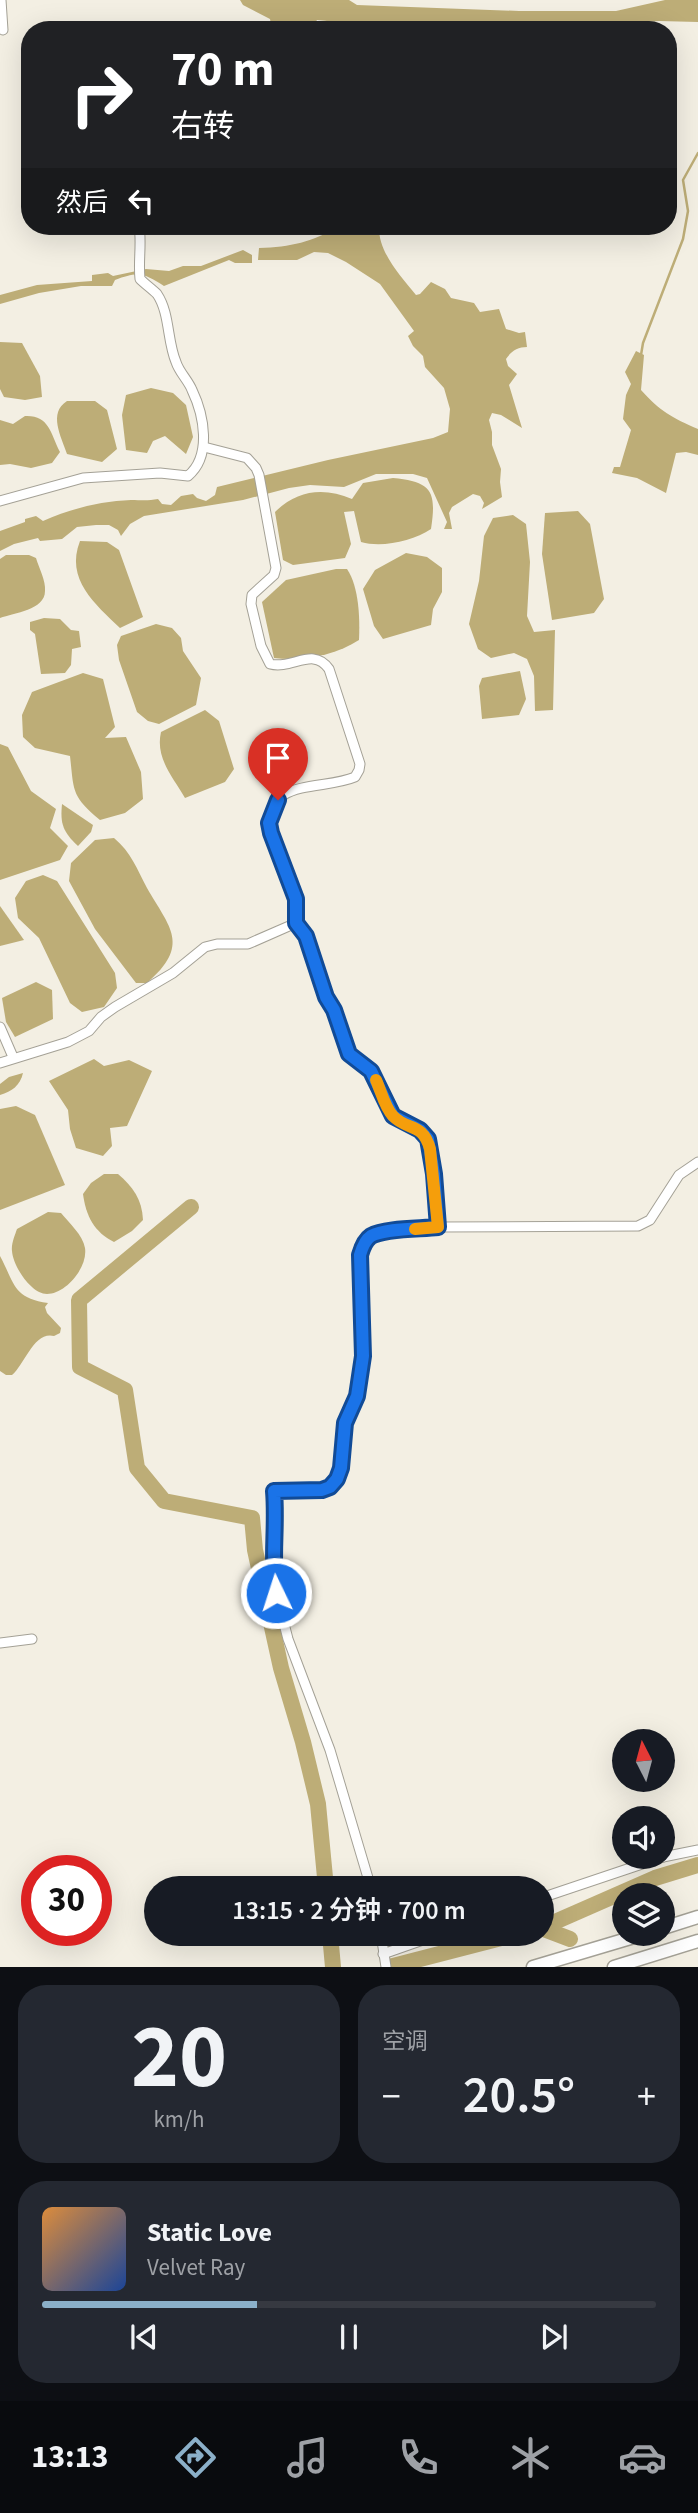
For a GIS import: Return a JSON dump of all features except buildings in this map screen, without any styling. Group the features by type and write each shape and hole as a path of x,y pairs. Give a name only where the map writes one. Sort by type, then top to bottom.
{"main road":[{"path":"675,1924 698,1917"},
{"path":"533,1967 612,1944"},
{"path":"614,1967 697,1946"}],"street":[{"path":"1,0 3,30"},
{"path":"0,501 83,478 160,473 188,476 194,471 204,447 203,428 194,393 176,364 157,295 140,279 141,235"},
{"path":"204,447 247,458 260,475 276,568 274,575 252,595 251,604 264,656 270,664 278,666 317,658 323,660 332,677 360,764 355,777 348,780 296,789 285,794 278,800 269,823 296,899 296,923 306,936 349,1054 371,1071 393,1116 420,1130 428,1139 438,1227"},
{"path":"0,1063 68,1042 89,1031 101,1017 173,974 205,947 217,944 248,944 296,923"},
{"path":"0,1027 13,1057"},
{"path":"367,1876 330,1750 288,1639 272,1568 276,1522 274,1491 322,1490 330,1487 337,1479 341,1468 345,1423 357,1396 362,1370 360,1255 364,1245 369,1237 381,1233 438,1227 638,1226 650,1220 679,1175 698,1162"},
{"path":"0,1643 32,1639"},
{"path":"675,1855 698,1850"},
{"path":"554,1894 627,1869"},
{"path":"384,1961 415,1946"}],"shaded area":[{"path":"240,0 349,0 357,5 519,11 616,11 665,0 698,0 698,22 270,21 243,5"},
{"path":"380,235 386,254 416,295 431,282 445,289 451,298 474,303 480,312 499,309 506,329 525,332 527,347 515,350 506,359 508,366 517,374 509,385 522,428 501,415 492,413 489,420 492,445 501,469 502,497 482,509 484,503 480,496 473,494 452,507 449,513 452,529 444,529 447,522 427,478 413,474 376,474 344,487 310,485 289,488 243,500 144,516 130,524 121,536 118,530 109,525 77,527 62,539 40,541 38,538 0,551 0,531 36,516 43,521 86,506 120,501 158,499 162,504 171,505 181,496 193,494 206,501 215,495 217,487 433,438 448,432 450,409 444,388 425,367 423,356 408,336 414,331 380,284 328,253 314,252 297,260 258,260 259,248 301,243 320,236"},
{"path":"243,250 252,255 252,263 235,263 229,260 164,286 146,276 130,275 115,280 112,286 81,286 39,293 0,304 0,295 37,285 92,281 92,275 108,273 113,276 146,269 169,271 183,266 201,266"},
{"path":"0,342 22,343 40,376 42,397 25,400 4,397 0,389"},
{"path":"636,351 644,355 641,390 667,413 698,429 698,455 676,453 666,493 637,478 612,473 614,467 620,467 631,430 623,419 626,395 631,384 625,372"},
{"path":"151,388 173,393 186,405 193,437 186,454 165,436 153,441 147,453 126,450 122,415 126,395"},
{"path":"67,401 95,401 107,410 117,449 102,462 67,454 57,418 61,406"},
{"path":"25,416 39,418 48,426 60,452 52,463 31,468 0,465 0,420 13,424"},
{"path":"393,478 416,482 428,490 433,505 431,529 397,542 369,544 361,542 354,511 344,512 351,544 345,558 293,565 283,560 275,512 283,505 302,495 321,492 352,499 363,483"},
{"path":"578,511 590,524 604,599 594,613 552,620 542,554 545,513"},
{"path":"513,515 526,524 530,562 527,616 534,632 555,630 553,710 535,711 534,676 527,659 514,653 491,658 478,649 469,624 479,581 484,536 493,518"},
{"path":"80,541 107,542 119,550 143,617 120,628 92,600 79,579 76,567"},
{"path":"406,553 427,557 442,568 442,592 433,609 431,625 383,639 374,626 363,589 375,570"},
{"path":"6,555 29,555 36,558 45,591 40,603 34,607 0,618 0,559"},
{"path":"347,569 354,585 359,613 359,640 340,650 318,656 274,658 262,602 286,580"},
{"path":"44,618 60,619 71,630 79,631 81,647 72,649 71,665 65,673 41,674 35,634 30,630 30,622"},
{"path":"156,624 172,628 181,638 183,651 201,678 196,705 159,724 148,721 137,712 119,660 117,645 121,636"},
{"path":"520,671 526,699 519,715 482,719 479,686 482,678"},
{"path":"83,673 103,679 115,727 105,738 126,737 141,772 143,799 125,813 100,820 84,805 76,792 70,756 35,748 23,737 22,715 32,692"},
{"path":"205,710 219,721 234,769 225,782 185,798 163,759 161,732"},
{"path":"0,744 8,747 31,791 56,809 50,828 68,846 60,860 0,880"},
{"path":"62,804 93,825 91,832 78,846 64,827"},
{"path":"114,838 133,861 163,914 172,936 169,958 147,983 136,983 95,929 69,881 71,863 95,840"},
{"path":"43,875 57,881 115,973 117,988 104,1007 82,1012 70,1003 39,938 18,918 15,898 26,881"},
{"path":"0,906 24,940 0,946"},
{"path":"36,982 52,990 53,1019 15,1037 6,1022 2,998"},
{"path":"94,1059 104,1066 129,1060 152,1071 127,1126 110,1128 112,1146 103,1156 76,1148 68,1110 49,1081"},
{"path":"23,1073 15,1087 0,1095 0,1084 9,1077"},
{"path":"16,1106 35,1115 65,1185 0,1210 0,1109"},
{"path":"104,1174 118,1174 136,1194 141,1206 143,1220 132,1231 114,1242 92,1222 83,1194 91,1183"},
{"path":"48,1212 61,1213 72,1225 84,1243 85,1255 74,1278 61,1289 47,1294 35,1289 24,1278 13,1257 12,1248 17,1229"},
{"path":"0,1256 16,1288 28,1297 48,1303 45,1307 47,1313 61,1328 60,1333 41,1338 35,1343 12,1375 0,1371"}],"waterway":[{"path":"641,355 643,343 683,239 688,211 683,180 698,153"},
{"path":"191,1207 79,1300 80,1367 125,1390 137,1468 164,1501 252,1518 255,1550 281,1668 318,1804 325,1876"},
{"path":"554,1922 655,1878 698,1865"},
{"path":"554,1933 570,1939"},
{"path":"331,1946 333,1967"},
{"path":"389,1967 470,1946"}],"slow traffic":[{"path":"376,1080 393,1116 420,1130 428,1139 438,1227 415,1229"}],"route":[{"path":"276,1593 272,1568 276,1540 274,1491 322,1490 330,1487 337,1479 341,1468 345,1423 357,1396 362,1370 360,1255 364,1245 369,1237 381,1233 438,1227 428,1139 420,1130 393,1116 371,1071 349,1054 306,936 296,923 296,899 292,882 269,823 278,800"}]}
